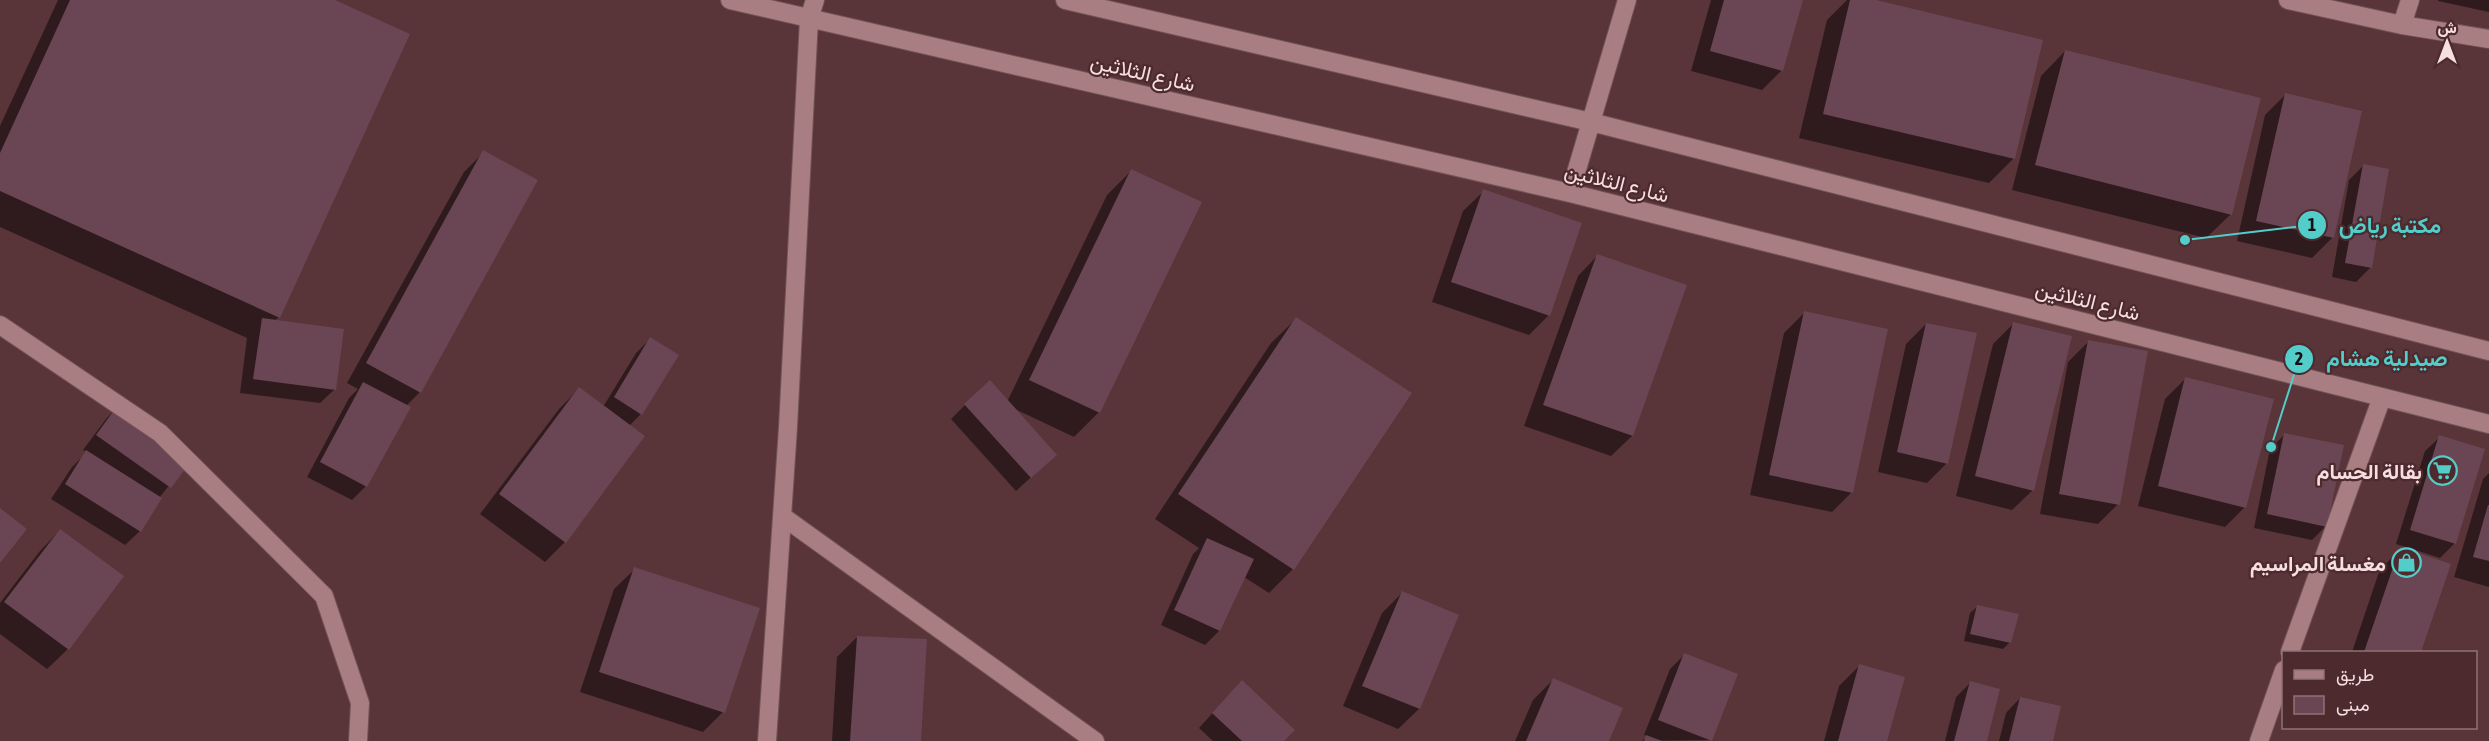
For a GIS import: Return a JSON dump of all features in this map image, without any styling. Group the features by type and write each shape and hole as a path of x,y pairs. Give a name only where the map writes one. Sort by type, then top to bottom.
{"street":[{"name":"شارع الثلاثين","path":"730,0 1569,193 2489,424"},
{"path":"767,741 782,516 809,19 815,0"},
{"path":"1065,0 1591,122 2489,351"},
{"path":"1569,193 1627,0"},
{"path":"2288,0 2402,25 2489,39"},
{"path":"2402,25 2410,0"},
{"path":"0,325 160,434 324,596 360,703 358,741"},
{"path":"2290,651 2382,397"},
{"path":"782,516 1095,741"},
{"path":"2259,741 2282,673"}],"building":[{"path":"70,0 335,0 410,34 280,318 0,191 0,153"},
{"path":"1724,0 1803,0 1783,71 1710,51"},
{"path":"1850,0 1876,0 2043,40 2015,159 1823,114"},
{"path":"2065,50 2261,98 2232,215 2035,165"},
{"path":"2285,93 2362,111 2334,238 2256,221"},
{"path":"483,150 538,180 421,393 366,363"},
{"path":"2363,164 2389,169 2372,268 2345,263"},
{"path":"1131,169 1202,202 1100,413 1029,380"},
{"path":"1483,189 1582,223 1550,316 1451,282"},
{"path":"1597,254 1687,285 1633,436 1543,405"},
{"path":"1804,311 1888,329 1853,493 1769,475"},
{"path":"1296,317 1412,393 1294,570 1178,494"},
{"path":"262,318 344,329 336,390 253,379"},
{"path":"2013,322 2072,336 2034,491 1975,476"},
{"path":"1926,323 1977,333 1948,464 1897,452"},
{"path":"650,337 679,355 642,415 614,397"},
{"path":"2088,340 2148,351 2120,505 2059,494"},
{"path":"2185,377 2274,399 2246,508 2158,486"},
{"path":"990,380 1057,455 1031,478 964,404"},
{"path":"363,382 411,407 367,487 320,462"},
{"path":"579,387 645,436 566,543 499,494"},
{"path":"120,402 195,456 171,488 96,435"},
{"path":"2284,433 2344,445 2327,527 2267,514"},
{"path":"2439,435 2485,449 2456,544 2410,530"},
{"path":"86,450 162,498 141,532 65,484"},
{"path":"2489,505 2489,561 2473,557"},
{"path":"0,508 27,529 0,563"},
{"path":"60,529 124,576 69,650 4,602"},
{"path":"1207,538 1254,559 1220,631 1174,610"},
{"path":"2400,547 2451,564 2421,651 2364,651"},
{"path":"634,567 760,608 725,713 599,672"},
{"path":"1402,591 1459,615 1420,709 1362,686"},
{"path":"1977,605 2019,614 2011,643 1970,634"},
{"path":"857,636 927,639 921,741 850,741"},
{"path":"1684,653 1738,674 1712,741 1658,720"},
{"path":"1859,664 1905,677 1887,741 1838,741"},
{"path":"1553,678 1623,708 1609,741 1526,741"},
{"path":"1242,680 1295,730 1284,741 1242,741 1212,713"},
{"path":"1970,681 2000,689 1987,741 1954,741"},
{"path":"2020,697 2061,706 2053,741 2009,741"},
{"path":"1646,735 1662,741 1644,741"}],"place":[{"name":"مكتبة رياض","path":"2185,240"},
{"name":"صيدلية هشام","path":"2271,447"},
{"name":"بقالة الحسام","path":"2443,471"},
{"name":"مغسلة المراسيم","path":"2407,563"}]}
